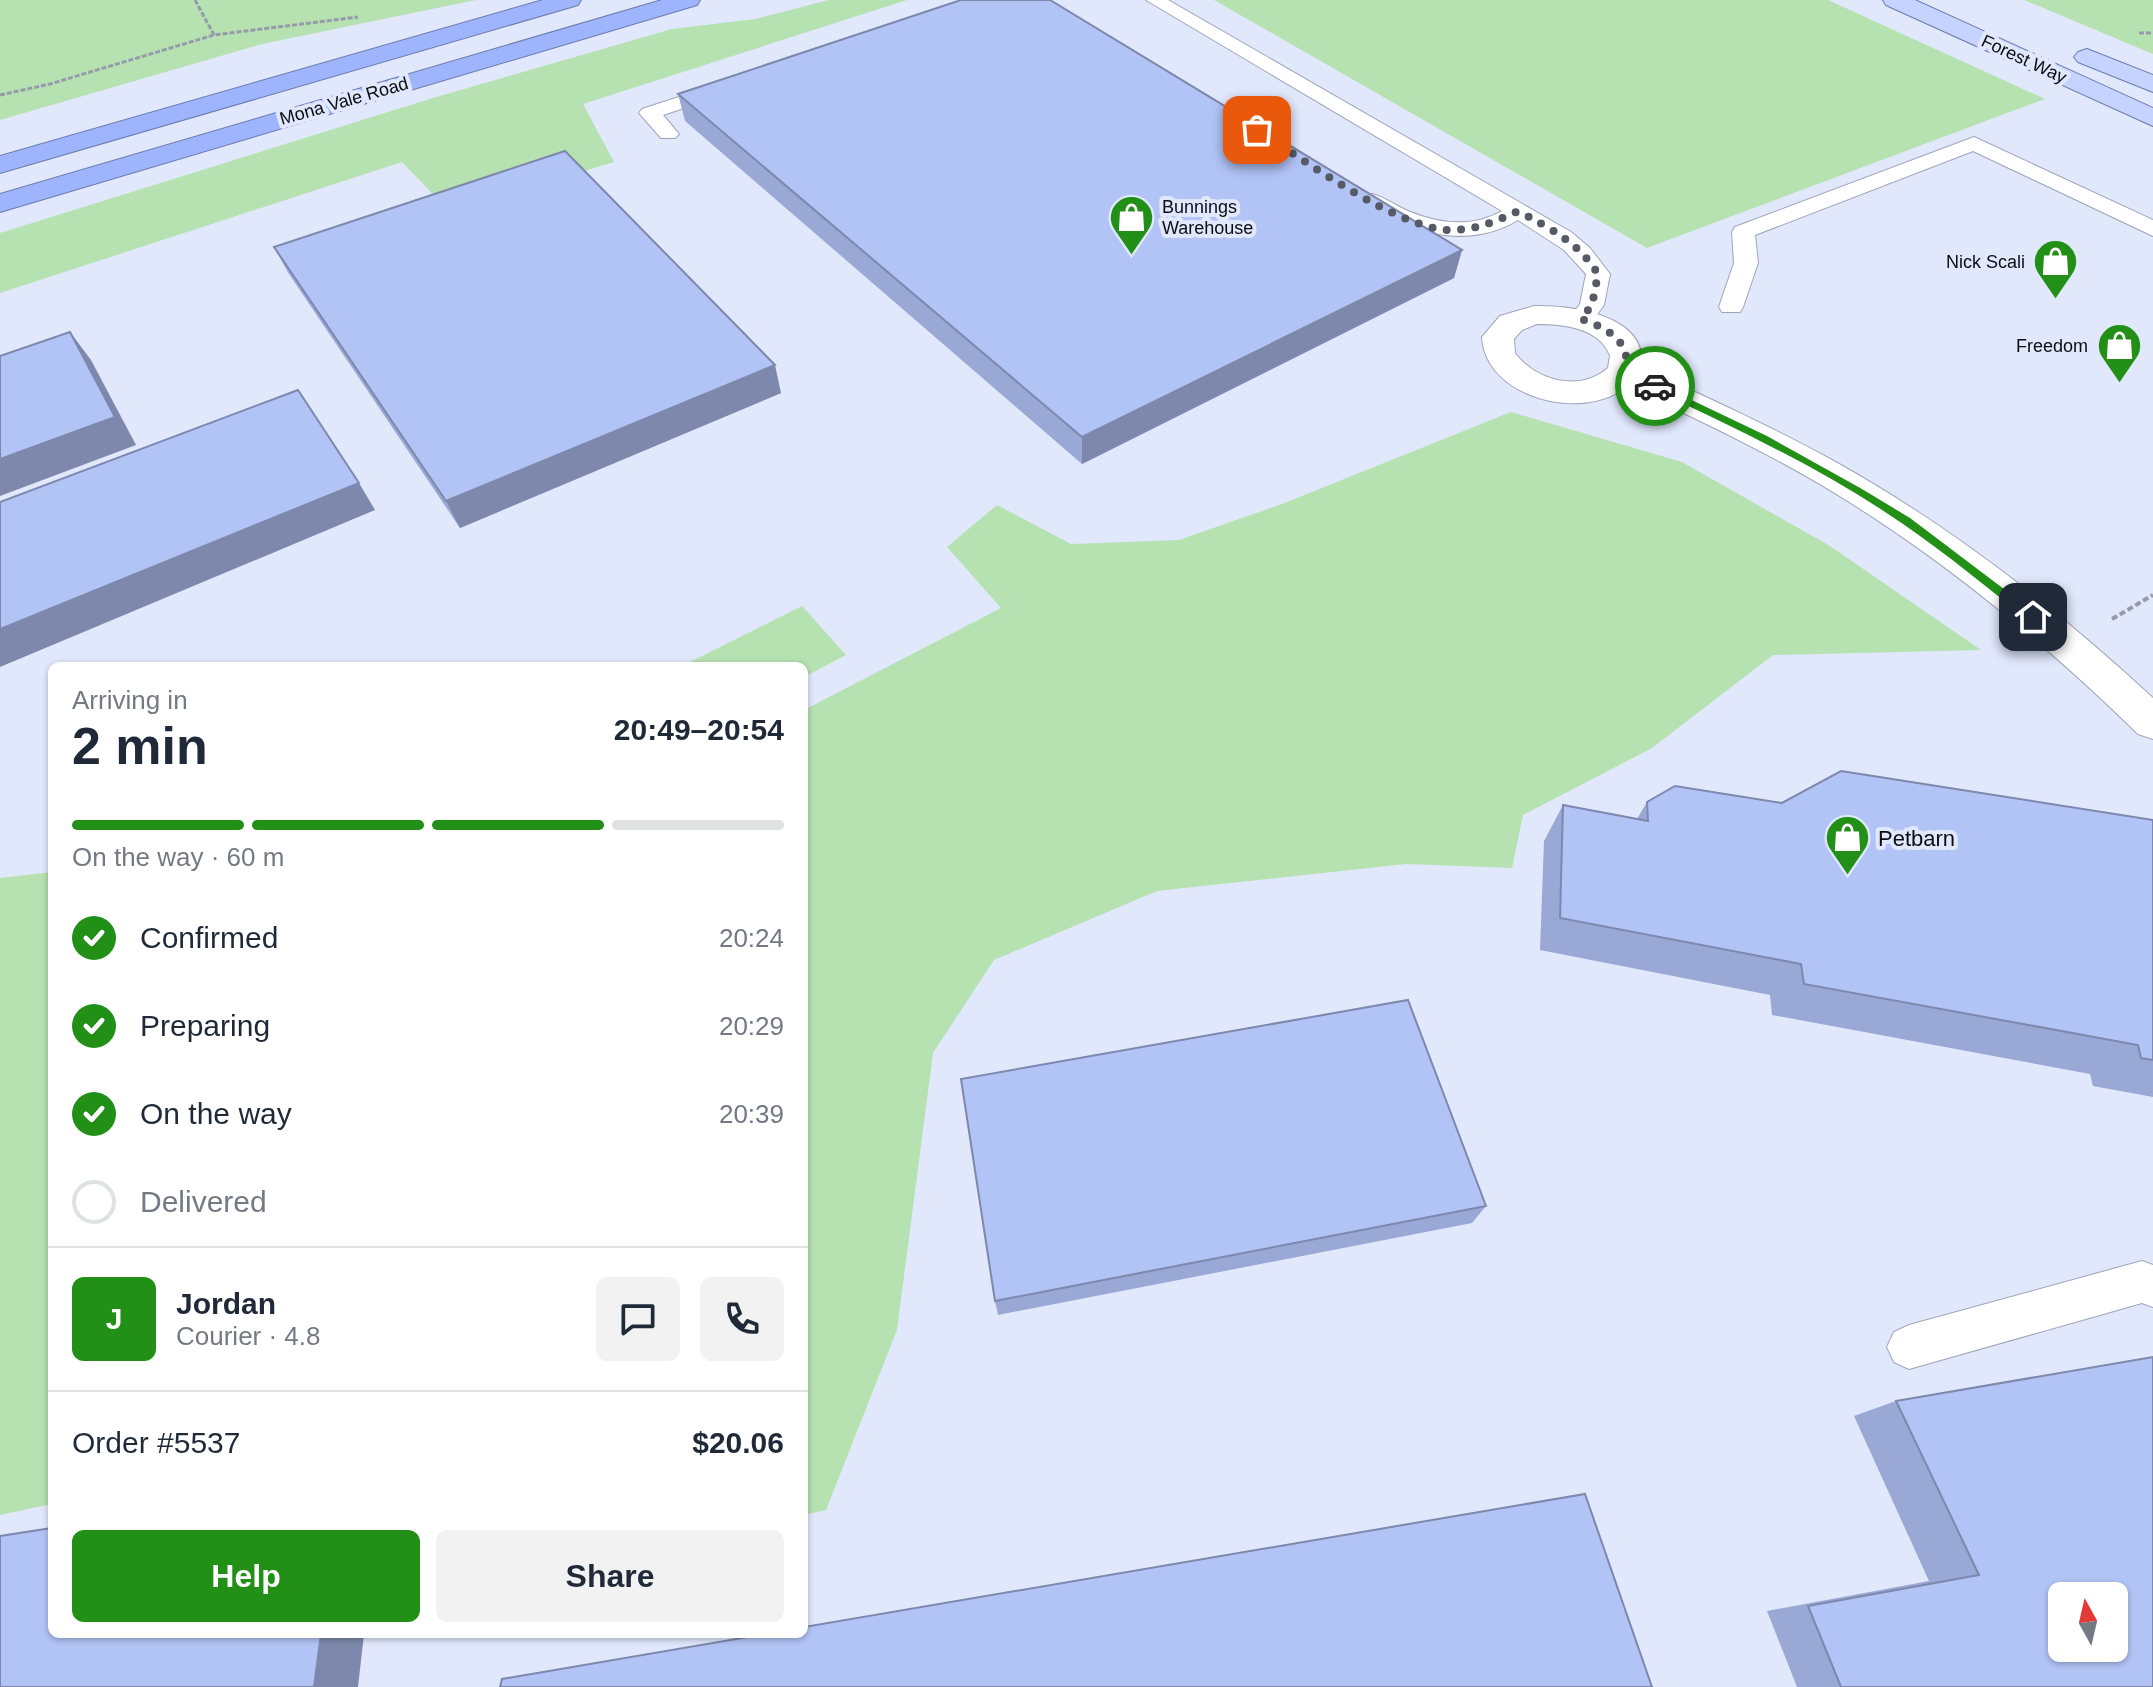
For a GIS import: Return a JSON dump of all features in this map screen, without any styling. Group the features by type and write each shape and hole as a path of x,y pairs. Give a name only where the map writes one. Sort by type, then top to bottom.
{"highway":[{"name":"Mona Vale Road","path":"0,165 569,0"},
{"name":"Mona Vale Road","path":"0,203 688,0"}],"main road":[{"name":"Forest Way","path":"1895,0 2153,118"},
{"name":"Forest Way","path":"1952,0 1978,11"},
{"name":"Forest Way","path":"2071,50 2153,84"}],"street":[{"path":"1553,314 1581,319 1608,331 1620,342 1627,355 1624,372 1599,389 1558,390 1519,377 1506,366 1499,354 1497,342 1501,332 1518,319 1553,314"},
{"path":"1624,372 1786,450 1907,521 2068,645 2153,723"}],"lane":[{"path":"1155,0 1559,232 1586,255 1598,274 1592,305 1581,319"},
{"path":"668,134 649,113 738,84"},
{"path":"1731,307 1746,263 1743,232 1974,143 2153,229"},
{"path":"1360,194 1397,217 1446,230 1488,226 1518,211"},
{"path":"1386,235 1421,223"},
{"path":"1909,1347 2142,1282 2153,1286"}],"path":[{"path":"195,0 214,35"},
{"path":"0,95 50,84 214,35 371,16"},
{"path":"2103,624 2153,595"}],"green space":[{"path":"0,0 476,0 262,44 0,120"},
{"path":"829,0 907,0 583,104 614,162 450,212 402,162 0,293 0,233 433,98 672,29 755,19"},
{"path":"1214,0 1828,0 2045,99 1647,248"},
{"path":"2024,0 2153,0 2153,54"},
{"path":"1511,412 1682,462 1830,546 1981,650 1773,655 1652,748 1523,815 1512,868 1406,864 1157,891 994,960 933,1053 897,1330 826,1510 808,1514 808,708 1001,608 947,547 997,505 1071,544 1179,540 1282,504"},
{"path":"802,606 846,655 808,675 808,662 690,662"},
{"path":"48,872 48,1505 0,1515 0,878"}],"building":[{"name":"Bunnings Warehouse","path":"961,0 1050,0 1462,250 1082,437 678,94"},
{"path":"565,151 775,365 446,501 274,247"},
{"path":"70,332 115,417 0,459 0,356"},
{"path":"298,390 359,483 0,629 0,502"},
{"path":"1841,771 2153,820 2153,1060 2141,1058 2138,1045 1804,984 1801,964 1560,918 1563,805 1648,821 1647,802 1675,786 1782,803"},
{"path":"1408,1000 1486,1206 995,1301 961,1079"},
{"path":"2153,1357 2153,1687 1841,1687 1808,1606 1979,1575 1896,1401"},
{"path":"1585,1494 1652,1687 500,1687 502,1679 742,1638 808,1638 808,1626"},
{"path":"48,1529 48,1638 320,1638 314,1687 0,1687 0,1536"}],"way so far":[{"path":"1257,130 1397,217 1446,230 1488,226 1518,211 1559,232 1586,255 1598,274 1592,305 1581,319 1608,331 1620,342 1627,355 1624,372 1655,386"}],"place":[{"name":"Bunnings Warehouse","path":"1131,256"},
{"name":"Nick Scali","path":"2056,301"},
{"name":"Freedom","path":"2119,385"},
{"name":"Petbarn","path":"1847,877"}],"route":[{"path":"1655,386 1763,438 1858,491 1907,521 2033,617"}]}
